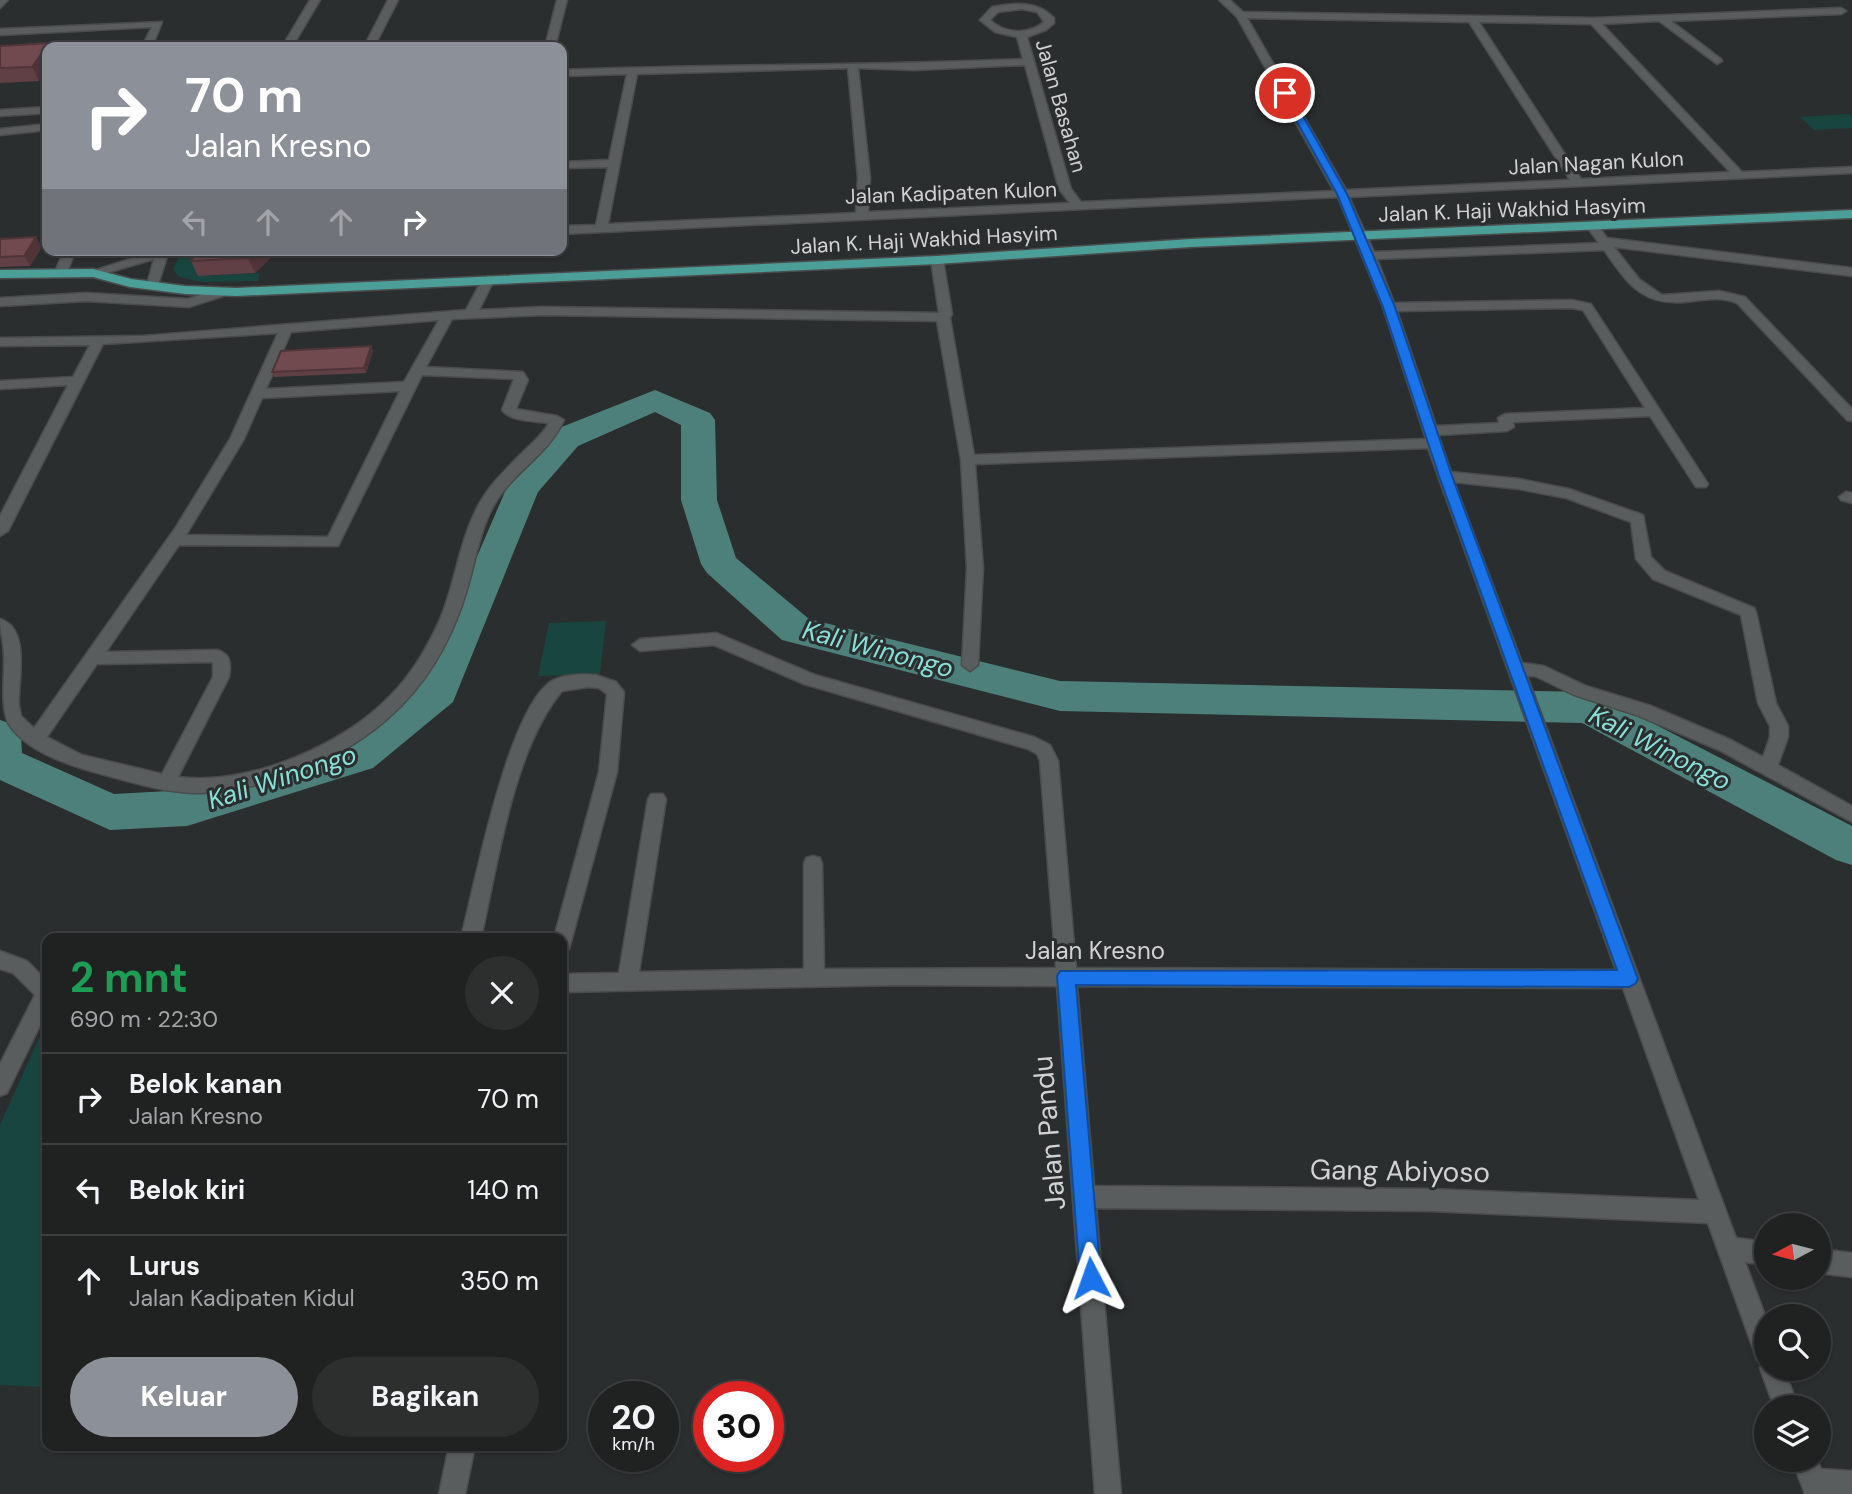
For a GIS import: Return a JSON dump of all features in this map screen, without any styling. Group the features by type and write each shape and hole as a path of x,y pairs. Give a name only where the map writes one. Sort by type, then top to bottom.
{"main road":[{"name":"Jalan K. Haji Wakhid Hasyim","path":"0,274 93,273 130,283 222,292 937,260 1361,235 1852,214"}],"street":[{"path":"0,5 3,0"},
{"path":"290,42 315,0"},
{"path":"372,42 393,0"},
{"path":"551,42 562,0"},
{"path":"1224,0 1241,15 1342,194 1361,235 1389,307 1445,476 1754,1318"},
{"path":"1830,0 1852,21"},
{"path":"1012,3 1040,10 1049,18 1046,27 1021,34 1001,31 985,20 989,12 1012,3"},
{"path":"1241,15 1594,21 1841,11"},
{"path":"1471,18 1578,183"},
{"path":"1661,18 1717,61"},
{"path":"1594,21 1739,175"},
{"path":"0,32 159,24 150,42"},
{"name":"Jalan Basahan","path":"1021,34 1026,62 1065,189 1079,207"},
{"path":"567,73 853,65 914,67 1026,62"},
{"path":"853,65 864,178 862,216"},
{"path":"601,228 633,71"},
{"path":"0,113 42,110"},
{"path":"0,132 42,128"},
{"path":"567,165 613,163"},
{"name":"Jalan Nagan Kulon","path":"1342,194 1852,170"},
{"name":"Jalan Basahan","path":"1056,208 1065,189"},
{"name":"Jalan Kadipaten Kulon","path":"567,230 1342,194"},
{"path":"1593,227 1641,287 1656,297 1668,313"},
{"path":"1369,256 1607,244 1852,272"},
{"path":"61,272 68,256"},
{"path":"93,273 149,256"},
{"path":"153,285 161,256"},
{"path":"937,260 946,314 943,317 968,460 975,568 970,665"},
{"path":"470,314 488,280"},
{"path":"86,297 130,283"},
{"path":"0,302 86,297 189,303 222,292"},
{"path":"1656,297 1736,297 1852,417"},
{"path":"1389,307 1580,304 1592,313 1701,484"},
{"path":"0,342 98,341 448,315 542,311 943,317"},
{"path":"174,540 333,542 409,386 448,315"},
{"path":"36,739 174,540 237,439 286,329"},
{"path":"0,531 98,341"},
{"path":"0,625 6,630 11,650 11,713 16,722 36,739 71,761 167,782 200,786 236,783 317,754 358,734 390,707 412,683 431,655 454,606 484,509 553,429 557,420 552,417 527,417 509,410 521,380 518,375 417,371"},
{"path":"0,385 76,381"},
{"path":"256,394 409,386"},
{"path":"968,460 1432,437 1507,427 1504,418 1653,412"},
{"path":"1445,476 1519,484 1569,494 1638,519 1644,559 1658,575 1748,612 1767,703 1779,726 1779,737 1768,768"},
{"name":"Jalan Pandu","path":"640,645 716,639 810,680 1034,744 1044,750 1049,761 1108,1494"},
{"path":"91,658 217,656 223,663 221,677 167,782"},
{"path":"1518,672 1538,670 1580,691 1645,711 1725,746 1852,815"},
{"path":"472,933 515,770 541,701 556,686 598,681 610,684 616,692 611,753 565,933"},
{"path":"627,982 657,799"},
{"path":"813,864 814,978"},
{"path":"0,960 20,967 42,988"},
{"name":"Jalan Kresno","path":"567,984 1066,976 1629,979"},
{"path":"0,1086 42,1003"},
{"name":"Gang Abiyoso","path":"1084,1197 1430,1200 1714,1212"},
{"path":"1728,1248 1754,1252"},
{"path":"1831,1263 1852,1265"},
{"path":"452,1494 461,1451"},
{"path":"1812,1478 1852,1484"}],"shaded area":[{"path":"1849,114 1852,117 1852,128 1814,130 1800,117"},
{"path":"180,256 213,256 199,276 259,273 258,281 202,282 179,277 173,269"},
{"path":"606,621 600,674 538,676 549,623"},
{"path":"42,1036 42,1387 0,1385 0,1125"}],"building":[{"path":"42,43 42,53 32,67 0,68 0,46"},
{"path":"36,237 24,256 0,257 0,239"},
{"path":"195,256 250,256 248,258 191,261"},
{"path":"371,346 364,368 272,372 281,351"}],"waterway":[{"name":"Kali Winongo","path":"0,736 2,762 110,812 187,808 358,756 439,691 522,488 566,438 655,400 698,420 699,500 720,564 796,630 1060,696 1588,708 1852,847"}],"route":[{"path":"1091,1278 1066,976 1629,979 1445,476 1389,307 1342,194 1285,93"}]}
